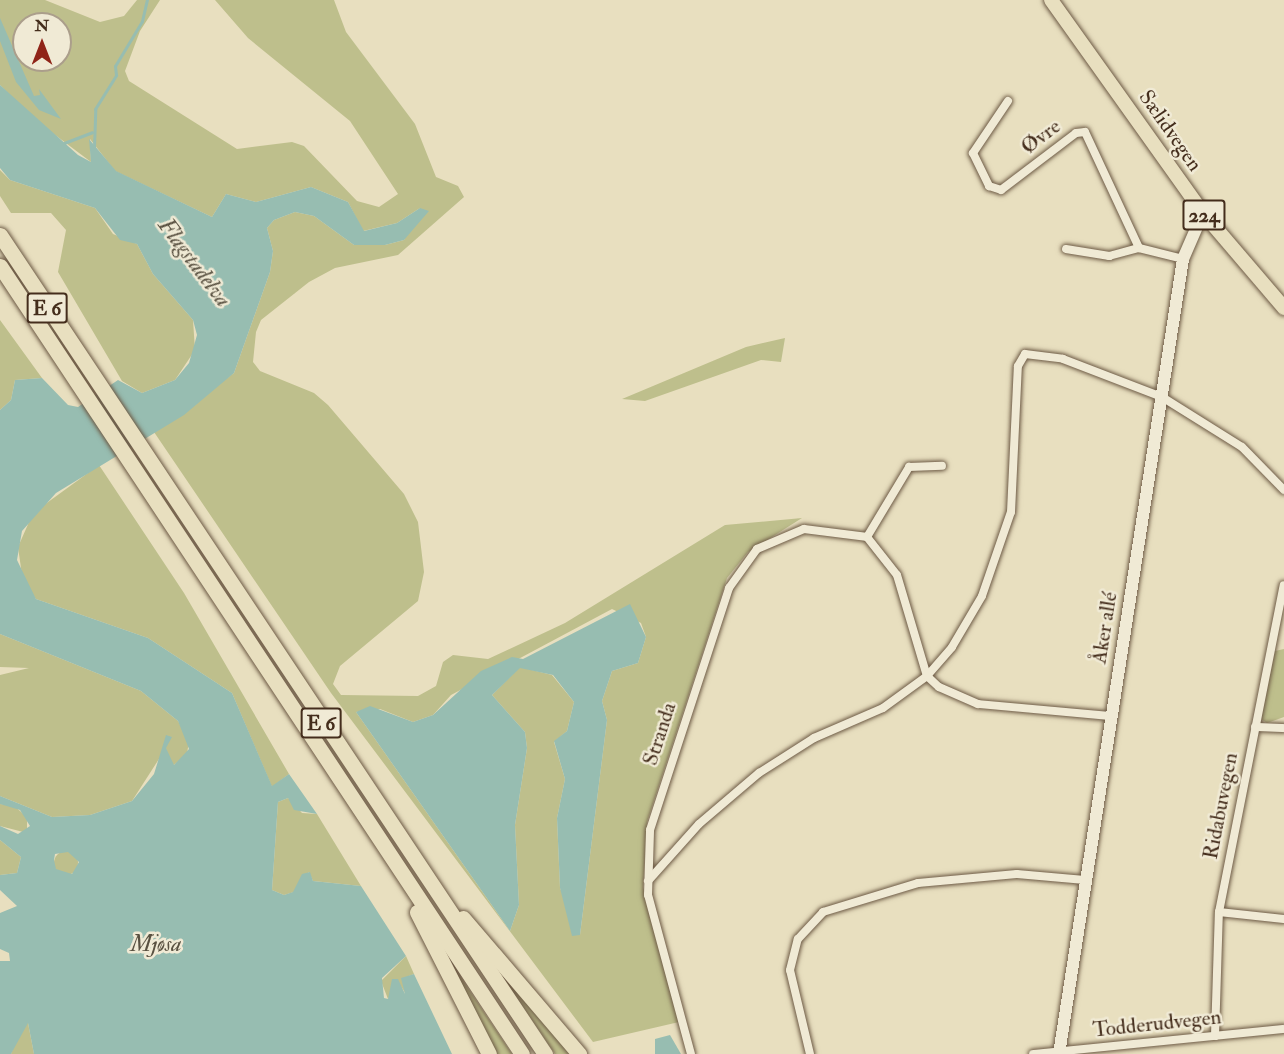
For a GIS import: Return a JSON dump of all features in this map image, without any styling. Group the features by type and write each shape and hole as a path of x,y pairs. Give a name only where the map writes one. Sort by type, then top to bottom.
{"highway":[{"name":"E 6","path":"0,235 142,454 421,872 546,1054"},
{"name":"E 6","path":"0,266 128,463 522,1054"},
{"name":"E 6","path":"421,872 579,1054"},
{"name":"E 6","path":"406,881 489,1054"}],"main road":[{"name":"Sælidvegen","path":"1051,0 1203,213 1284,308"}],"street":[{"name":"Øvre","path":"1008,101 973,153 989,186 1001,190 1076,133 1085,132 1139,248"},
{"name":"Åker allé","path":"1059,1053 1183,259 1203,213"},
{"path":"1066,249 1109,256 1139,248 1183,259"},
{"path":"648,880 699,824 759,773 814,738 883,708 927,676 963,630 996,564 1013,502 1018,366 1025,354 1063,358 1162,398 1242,447 1284,490"},
{"path":"942,466 909,467 867,537 904,588 927,676 952,695 978,705 1111,716"},
{"name":"Stranda","path":"691,1054 654,927 648,880 658,799 738,572 757,549 786,534 822,528 867,537"},
{"name":"Ridabuvegen","path":"1215,1036 1219,912 1284,585"},
{"path":"1255,727 1284,728"},
{"path":"810,1054 790,970 798,939 823,912 918,883 1017,874 1085,880"},
{"path":"1219,912 1284,919"},
{"name":"Todderudvegen","path":"1033,1054 1284,1029"}],"green space":[{"path":"0,0 45,0 100,22 124,16 137,0 160,0 140,31 125,71 129,81 237,149 292,142 304,146 357,201 379,207 398,194 350,121 248,38 215,0 334,0 346,32 415,124 436,177 458,186 464,197 398,255 335,268 309,282 261,320 256,332 253,362 260,371 314,393 328,405 404,494 418,522 424,572 418,601 340,666 333,684 341,695 418,696 436,686 443,662 453,655 488,659 565,623 725,525 802,518 748,552 727,578 647,822 643,887 679,1022 593,1042 331,693 154,432 234,373 270,272 273,251 267,228 274,220 295,212 314,216 354,245 385,245 404,240 420,208 397,223 363,231 348,202 311,187 256,202 226,194 212,217 115,171 90,139 91,162 34,119 0,85","holes":["612,609 641,623 646,637 638,663 612,671 602,701 607,720 580,935 560,888 557,818 565,779 554,742 567,731 574,702 552,675 520,667 492,695 525,732 527,748 515,825 519,905 510,931 356,712 380,709 413,722 433,715 451,695"]},
{"path":"0,170 10,180 95,208 113,234 137,244 153,274 193,320 195,350 175,380 142,393 122,381 58,272 66,230 51,213 11,213 0,196"},
{"path":"0,320 42,378 15,380 11,400 0,410"},
{"path":"785,338 781,362 761,360 645,401 622,399 746,347"},
{"path":"99,465 184,593 289,774 272,787 232,693 148,638 36,599 23,582 18,547 33,513"},
{"path":"0,634 141,691 178,721 189,741 187,754 174,765 167,761 166,748 132,801 90,815 52,817 0,796 0,675 29,668 0,667"},
{"path":"1284,649 1284,717 1267,723 1261,719 1275,651"},
{"path":"288,798 302,813 317,814 361,886 313,881 309,872 294,892 284,895 272,890 278,802"},
{"path":"0,804 13,805 27,817 27,833 0,826"},
{"path":"0,840 21,857 17,873 0,875"},
{"path":"66,851 74,855 78,863 74,871 66,875 58,871 54,863 58,855"},
{"path":"485,951 572,1054 555,1054"},
{"path":"406,956 414,974 404,978 406,994 398,982 388,999 381,981"},
{"path":"447,957 512,1054 496,1054"},
{"path":"28,1023 34,1054 11,1054 23,1024"}],"water":[{"path":"0,18 12,46 12,72 0,41"},
{"path":"12,72 24,72 34,96 40,95 39,89 61,119 39,110 16,82"},
{"name":"Mjøsa","path":"0,85 78,155 91,162 89,139 116,171 212,217 226,194 256,202 311,187 348,202 364,231 397,223 420,208 429,211 404,240 385,245 354,245 314,216 295,212 274,220 267,228 273,251 270,272 234,373 184,415 56,493 22,531 17,560 36,599 148,638 232,693 272,786 289,774 317,814 294,810 288,798 278,802 272,890 284,895 293,892 302,874 310,872 313,881 361,886 406,956 382,978 384,998 388,999 392,979 398,979 405,994 401,978 414,974 452,1054 34,1054 28,1023 11,1054 0,1054 0,961 10,961 9,953 0,949 0,913 17,906 0,890 0,875 17,873 21,857 0,840 0,826 18,834 30,826 20,810 0,804 0,796 52,817 90,815 132,801 154,774 166,735 172,737 166,748 174,765 189,749 178,721 141,691 0,634 0,410 11,400 15,380 42,378 68,405 78,407 118,380 142,393 175,380 189,363 197,335 193,320 153,274 137,244 120,240 95,208 10,180 0,168","holes":["68,852 79,862 72,874 56,869 55,854"]},
{"path":"630,604 646,637 638,663 612,671 602,701 607,720 580,935 572,936 560,888 557,818 565,779 554,741 567,731 574,702 553,675 520,668 492,695 525,732 527,748 515,825 519,905 510,931 356,712 370,706 413,722 433,715 481,671 512,657 523,659"},
{"path":"670,1035 681,1054 655,1054 655,1039"}],"waterway":[{"path":"94,147 95,109 116,75 115,66 142,21 147,0"},
{"path":"64,143 92,132"}],"water label":[{"name":"Flagstadelva","path":"194,263"}]}
